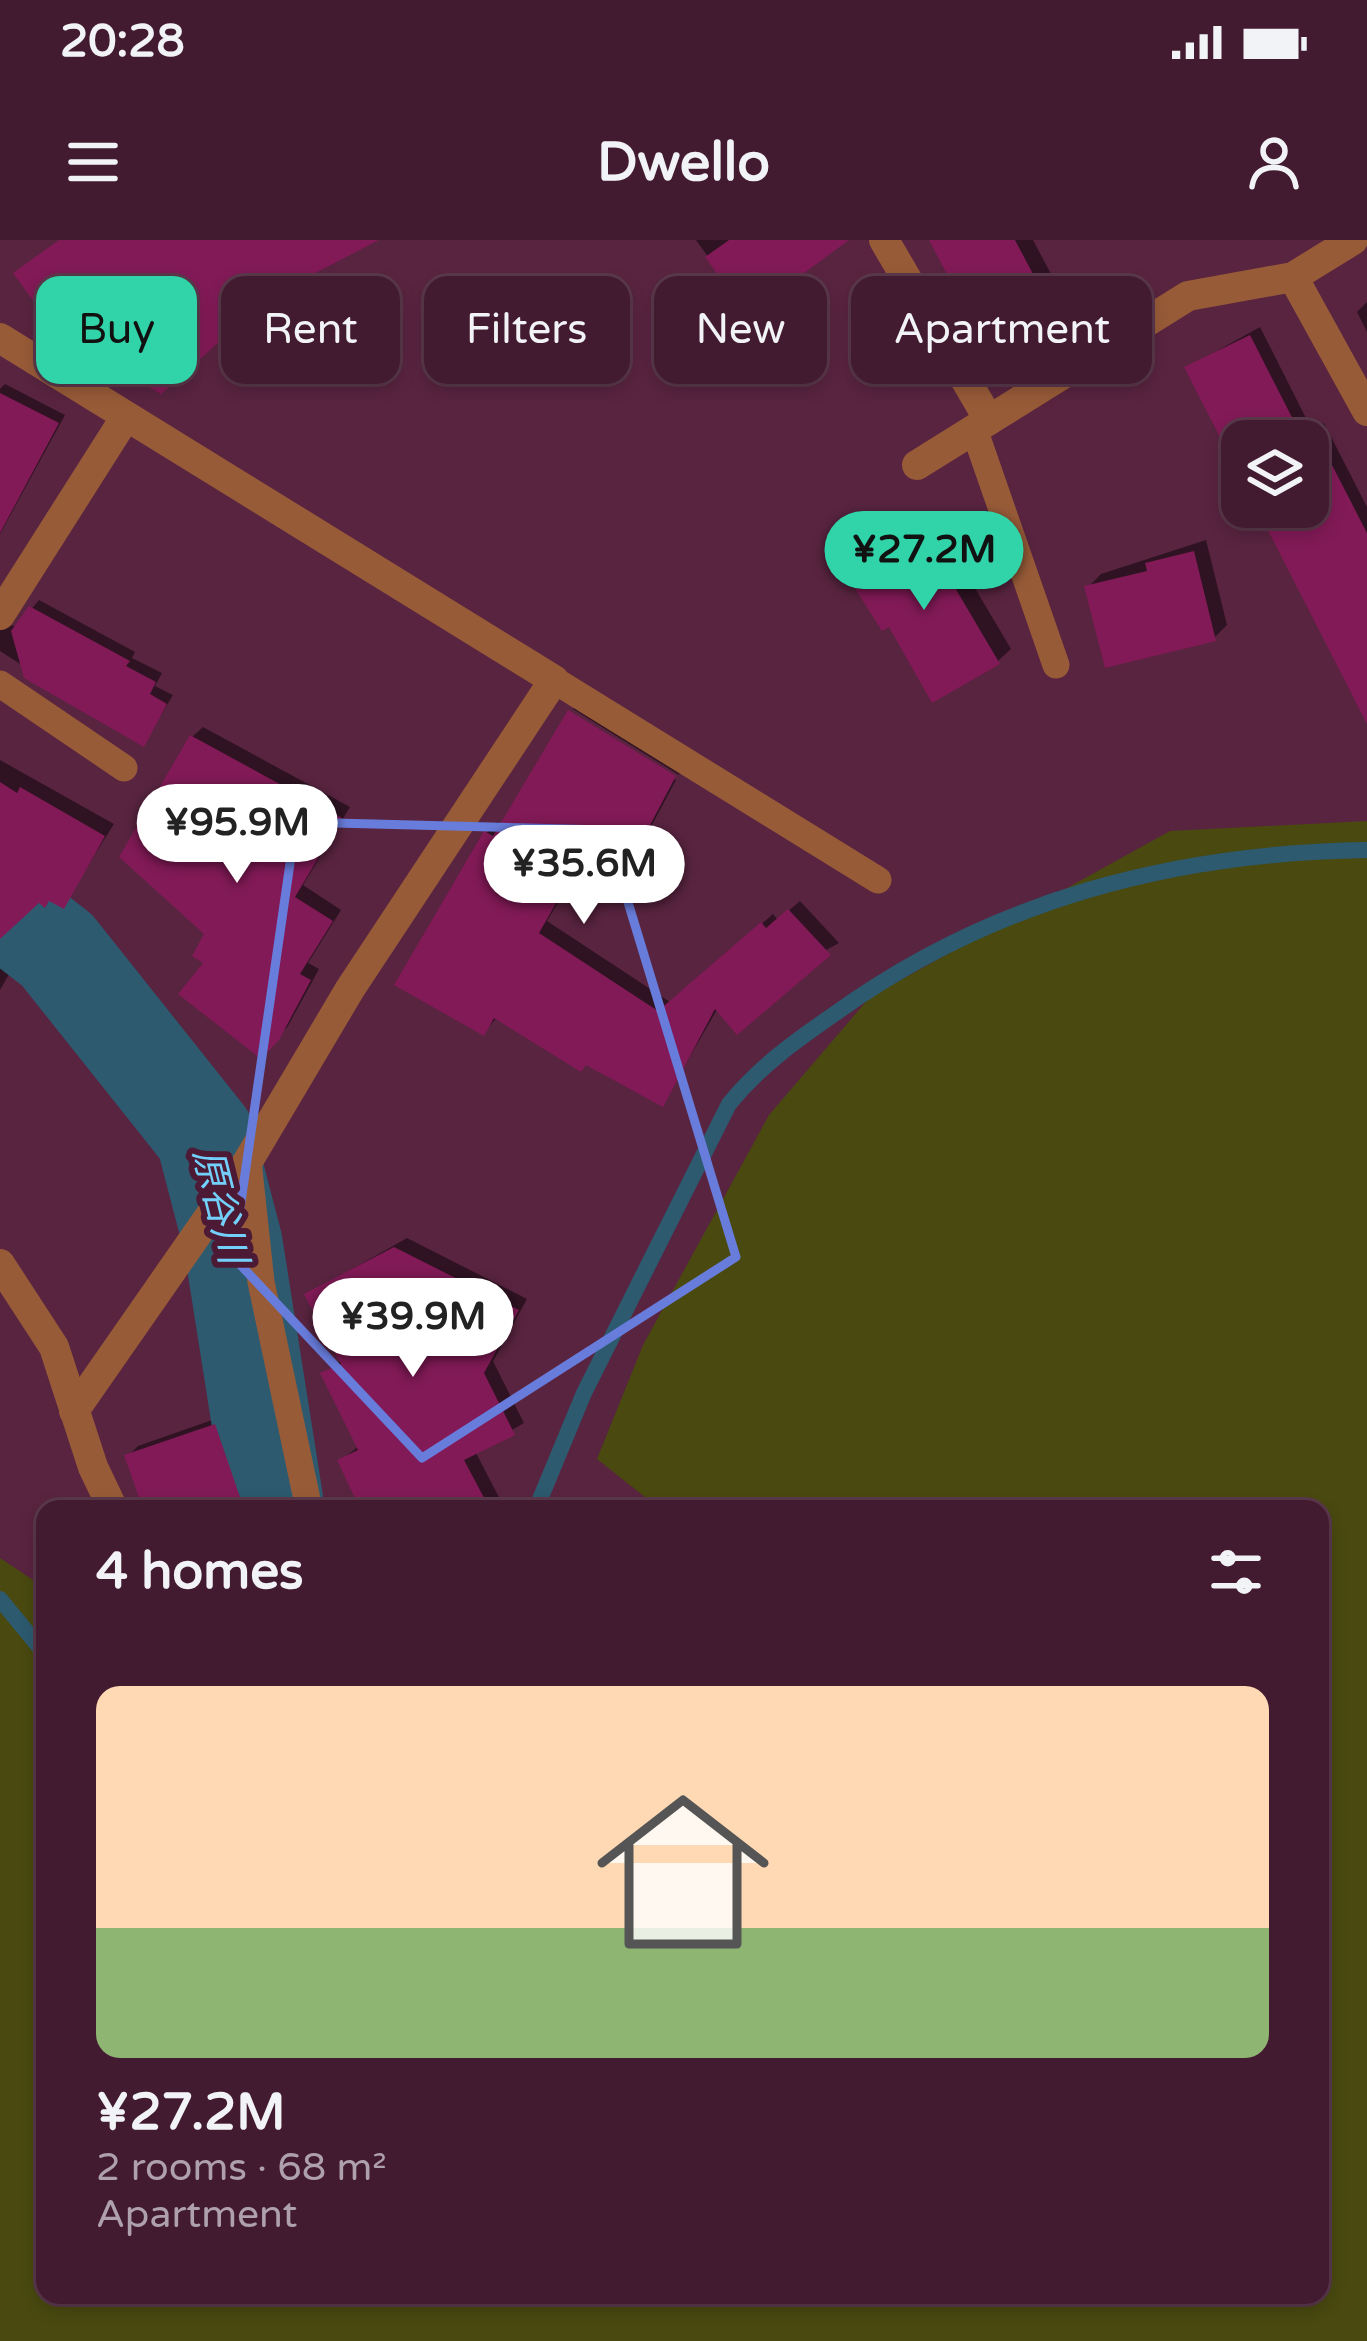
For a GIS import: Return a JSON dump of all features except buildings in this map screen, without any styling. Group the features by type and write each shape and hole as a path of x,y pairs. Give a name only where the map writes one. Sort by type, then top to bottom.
{"street":[{"path":"884,240 981,425"},
{"path":"917,465 1188,296 1293,277 1353,240"},
{"path":"1293,277 1367,411"},
{"path":"0,338 554,680 350,989 248,1161 74,1411"},
{"path":"0,615 125,418"},
{"path":"0,1264 54,1347 109,1500"}],"lane":[{"path":"981,425 1056,665"},
{"path":"554,680 878,880"},
{"path":"0,684 124,768"},
{"path":"248,1161 261,1282 307,1500"}],"highlighted area":[{"path":"296,822 606,830 736,1257 422,1458 233,1257"}],"shaded area":[{"path":"1367,821 1367,2341 0,2341 0,1558 36,1582 36,2304 1329,2304 1329,1500 649,1500 597,1459 643,1345 769,1115 870,997 1170,831"}],"waterway":[{"path":"540,1500 584,1393 729,1104 778,1056 894,975 1020,913 1154,873 1295,853 1367,850"},
{"name":"原谷川","path":"0,906 57,950 205,1136 233,1243 274,1500"},
{"path":"0,1599 36,1643"}]}
